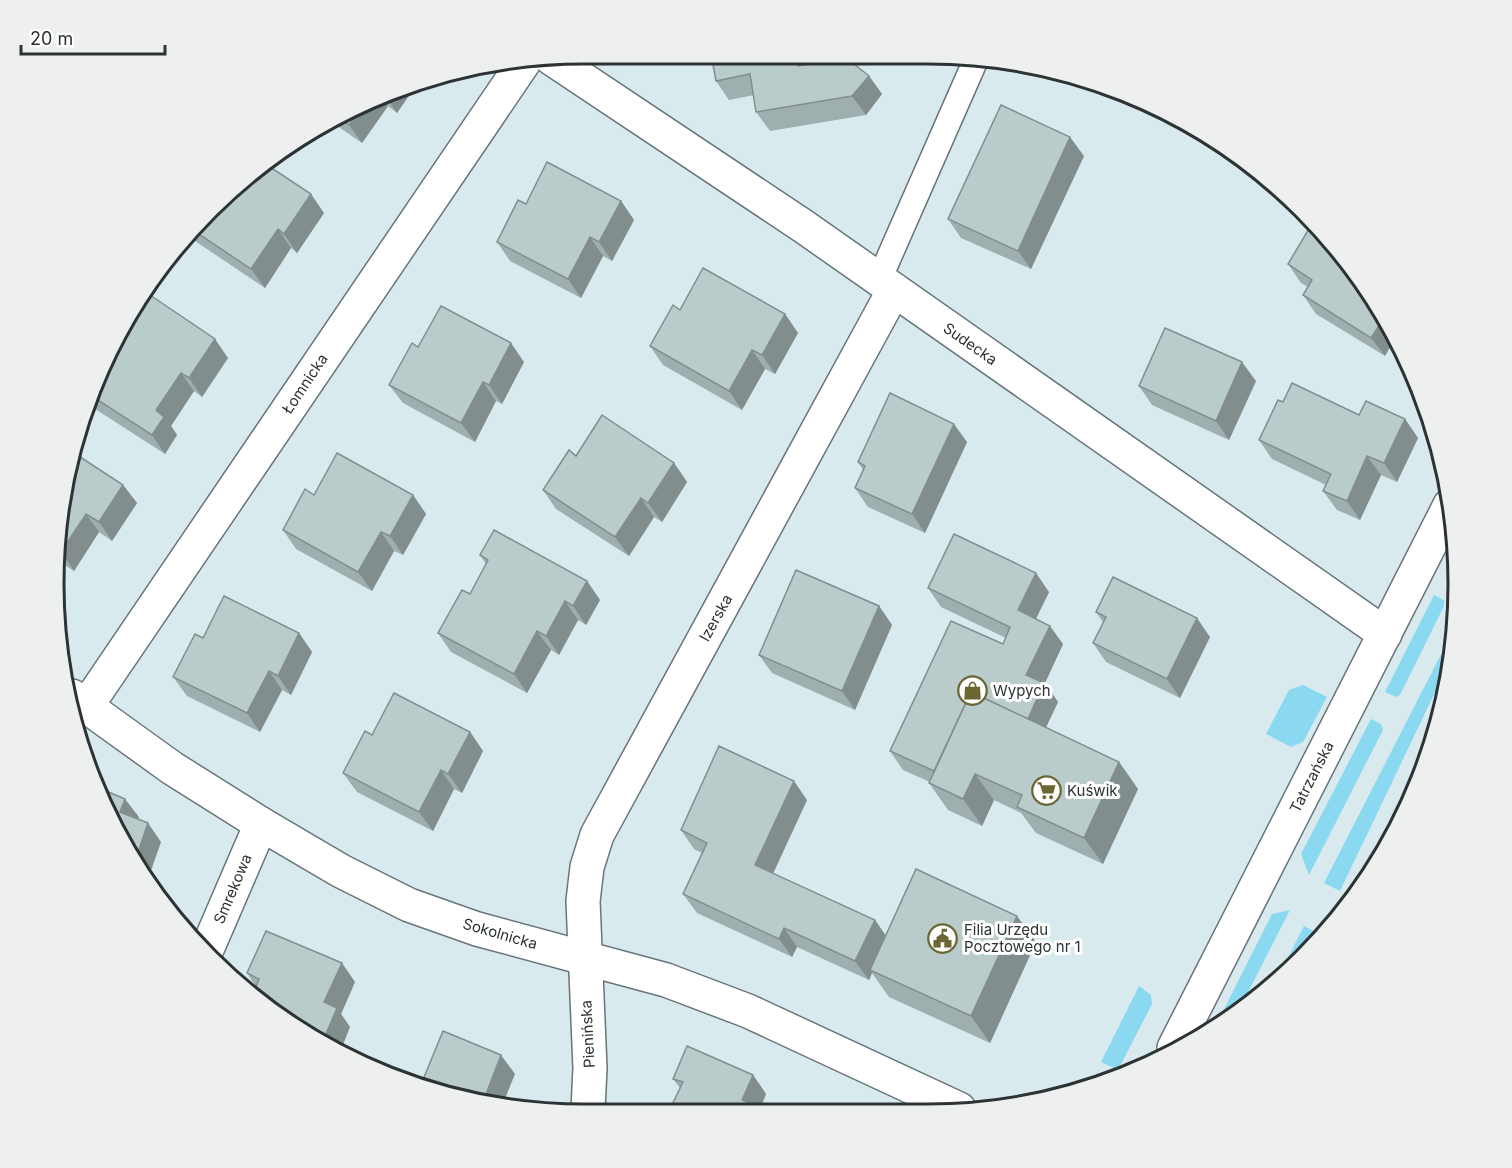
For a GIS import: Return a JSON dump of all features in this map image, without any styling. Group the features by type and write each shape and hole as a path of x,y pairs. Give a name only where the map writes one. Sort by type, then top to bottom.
{"street":[{"name":"Sudecka","path":"562,65 803,226 1384,634"},
{"name":"Łomnicka","path":"80,701 519,69"},
{"name":"Izerska","path":"584,958 583,901 587,867 597,835 886,285"},
{"name":"Tatrzańska","path":"1179,1039 1443,518"},
{"name":"Sokolnicka","path":"80,701 172,768 261,824 341,871 409,905 477,929 666,980 748,1011 944,1103"},
{"name":"Smrekowa","path":"210,944 261,824"},
{"name":"Pienińska","path":"584,958 590,1068 588,1104"}],"lane":[{"path":"886,285 973,67"}],"shaded area":[{"path":"1434,595 1444,600 1444,606 1400,695 1396,697 1385,692"},
{"path":"1443,650 1437,687 1340,891 1324,883"},
{"path":"1303,685 1327,697 1303,742 1291,747 1266,734 1289,690"},
{"path":"1371,719 1381,724 1383,730 1309,875 1301,854"},
{"path":"1290,910 1248,993 1223,1012 1272,914"},
{"path":"1304,926 1315,931 1295,951 1287,959"},
{"path":"1139,986 1151,995 1152,1004 1120,1067 1115,1069 1101,1062"}],"building":[{"path":"713,64 798,64 798,66 854,64 869,76 852,96 756,112 750,74 716,81"},
{"path":"1001,105 1070,137 1018,251 948,219"},
{"path":"547,162 621,201 599,242 590,237 568,279 497,242 518,200 526,204"},
{"path":"273,169 311,194 284,234 278,229 251,269 200,234 241,193"},
{"path":"1308,230 1340,268 1378,324 1371,338 1303,295 1312,280 1288,264"},
{"path":"703,268 785,314 762,355 752,350 729,391 650,346 673,305 680,310"},
{"path":"151,296 215,339 189,378 181,373 156,410 164,417 152,435 98,400 118,354"},
{"path":"441,306 511,343 489,385 483,382 461,423 389,385 412,343 418,347"},
{"path":"1165,328 1242,362 1216,421 1139,386"},
{"path":"1292,383 1359,415 1366,401 1405,419 1384,463 1367,456 1347,501 1323,491 1331,474 1259,440 1278,400 1283,402"},
{"path":"890,393 954,424 912,514 855,488 865,466 858,462"},
{"path":"602,415 674,463 648,503 641,498 615,537 543,490 569,450 576,456"},
{"path":"337,453 413,495 390,536 381,532 358,572 283,530 305,489 314,495"},
{"path":"80,457 123,485 99,522 86,514 67,544 74,483"},
{"path":"494,530 587,581 573,606 565,601 546,636 537,631 514,674 438,633 462,590 470,594 488,560 480,555"},
{"path":"954,534 1036,573 1018,610 1050,626 1026,675 1044,683 1028,719 971,692 934,771 890,751 951,621 1003,644 1010,627 928,588"},
{"path":"796,570 879,606 842,691 759,655"},
{"path":"1113,577 1197,618 1167,679 1093,643 1106,617 1096,612"},
{"path":"224,596 299,633 278,676 269,671 247,713 173,677 195,634 203,638"},
{"name":"Kuświk","path":"971,692 1119,762 1084,838 1017,807 1022,795 975,774 963,799 929,783"},
{"path":"394,693 470,732 448,774 441,770 419,812 343,773 365,731 372,735"},
{"path":"719,746 794,781 755,865 875,920 855,961 784,928 779,939 683,894 707,843 681,830"},
{"path":"108,792 125,799 120,812 148,823 138,851"},
{"path":"916,869 1017,916 971,1016 870,970"},
{"path":"266,931 342,963 324,1002 337,1008 326,1035 295,1016 256,987 259,979 247,973"},
{"path":"443,1031 501,1055 486,1094 424,1078"},
{"path":"687,1046 753,1075 742,1100 753,1104 672,1104 683,1082 673,1079"}],"place":[{"name":"Wypych","path":"972,691"},
{"name":"Kuświk","path":"1046,791"},
{"name":"Filia Urzędu Pocztowego nr 1","path":"943,939"}]}
